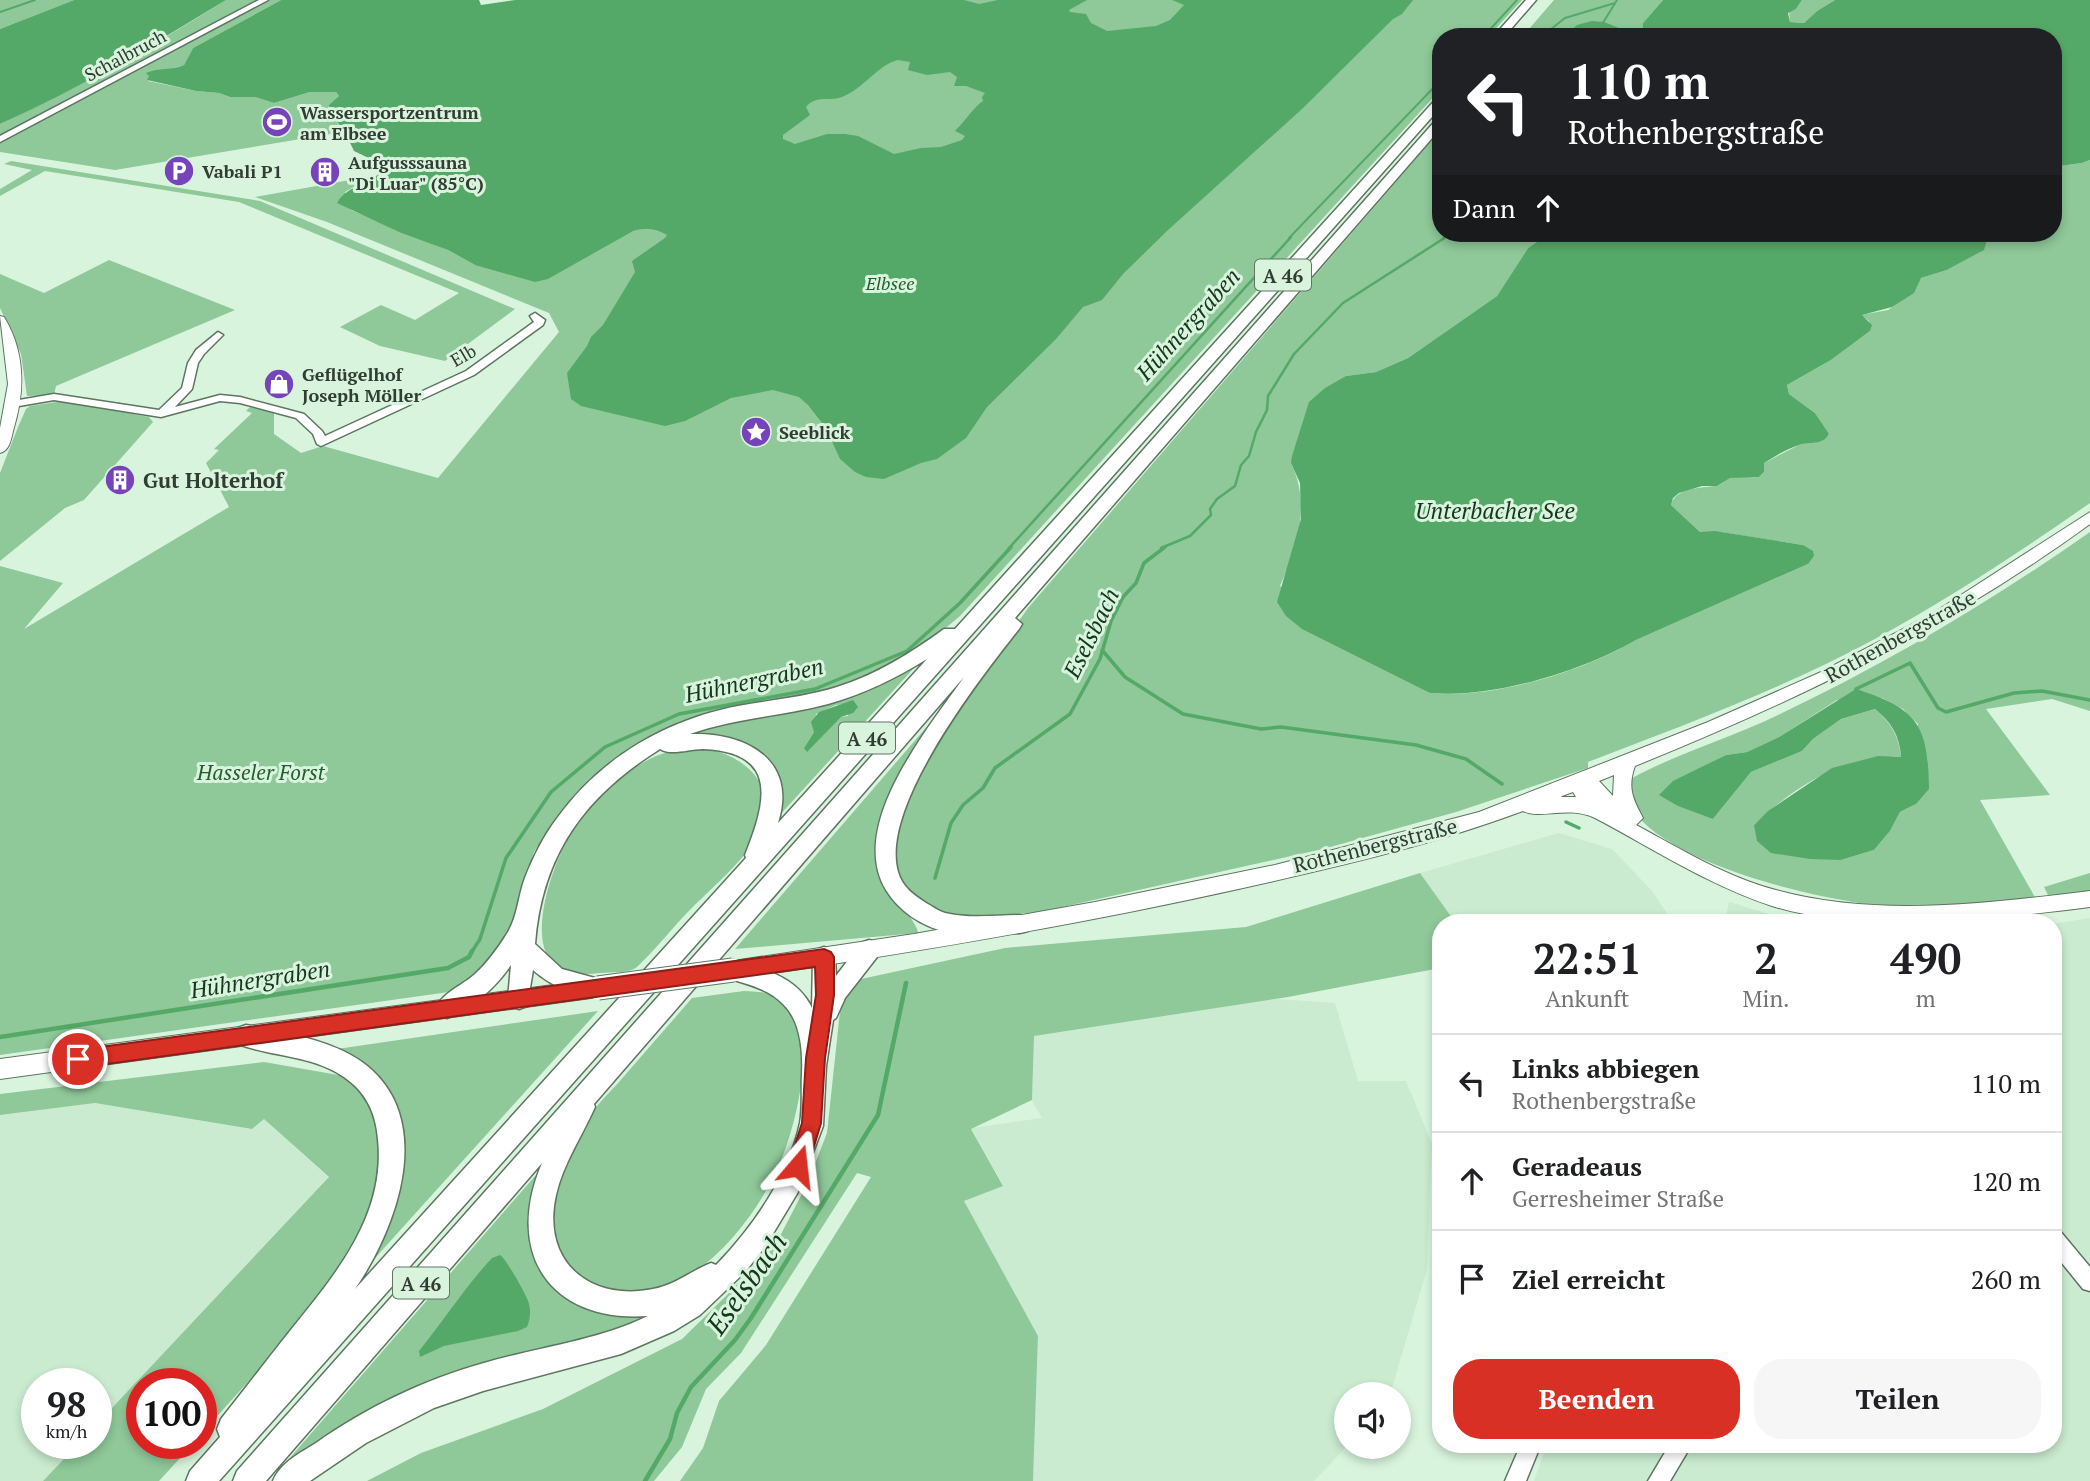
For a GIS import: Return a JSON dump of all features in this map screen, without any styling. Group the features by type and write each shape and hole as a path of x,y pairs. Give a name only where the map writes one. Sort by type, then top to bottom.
{"highway":[{"path":"1506,28 1531,0"},
{"name":"A 46","path":"200,1481 1432,110"},
{"name":"A 46","path":"247,1481 1432,131"},
{"path":"1020,924 943,922 922,913 905,900 888,876 885,848 891,818 904,782 925,746 1009,629 1072,554 1072,542"},
{"path":"519,999 536,879 560,832 597,786 628,760 657,741 708,720 828,697 884,676 930,649 984,608"},
{"path":"628,760 661,746 698,740 718,741 748,752 766,772 774,796 771,815 750,869"},
{"path":"447,1008 473,991 496,971 529,914"},
{"path":"525,949 556,977 598,988"},
{"path":"821,1029 837,990 869,950"},
{"path":"287,1481 378,1418 433,1394 483,1377 588,1351 665,1322 692,1303 737,1260 772,1215 798,1166 811,1123 815,1058 826,980 824,957"},
{"path":"733,970 775,983 792,996 805,1018 815,1058"},
{"path":"190,1481 353,1270 371,1240 381,1215 393,1166 393,1141 388,1118 380,1099 355,1071 323,1054 246,1036"},
{"path":"594,1084 557,1160 543,1196 540,1222 545,1250 557,1273 575,1289 592,1298 613,1305 642,1304 674,1297 737,1260"}],"main road":[{"path":"0,320 11,346 15,366 13,404 0,449"},
{"name":"Rothenbergstraße","path":"0,1069 869,950 1020,924 1223,884 1453,826 1497,813 1758,710 1902,638 2017,570 2090,517"},
{"path":"1629,761 1623,773 1620,792 1625,805 1648,840"},
{"path":"1580,780 1591,784 1648,840"},
{"path":"1580,780 1584,797 1604,815"},
{"path":"1497,813 1571,803 1604,815 1668,854 1706,873 1827,914"},
{"path":"1955,914 2090,899"},
{"path":"1797,904 1863,914"}],"street":[{"name":"Schalbruch","path":"0,139 264,0"},
{"name":"Elb","path":"13,404 54,397 162,414 220,398 240,400 300,416 318,433 321,442 470,373 539,323 540,320 535,316"},
{"path":"162,414 187,389 193,363 200,352 218,335"},
{"path":"2062,1249 2090,1282"},
{"path":"1515,1481 1527,1453"},
{"path":"1658,1481 1676,1453"}],"shaded area":[{"path":"1559,833 1612,849 1652,891 1668,914 1449,914 1420,873"},
{"path":"1729,902 1769,914 1727,914"},
{"path":"2090,918 2090,1481 1534,1481 1544,1453 2062,1453 2062,923"},
{"path":"1276,999 1335,1003 1358,1081 1406,1081 1432,1144 1427,1269 1394,1382 1334,1382 1335,1459 1314,1481 1033,1481 1038,1336 963,1200 1003,1185 971,1128 1042,1118 1032,1101 1034,1036"},
{"path":"95,1103 251,1129 264,1119 329,1178 150,1368 126,1368 126,1393 112,1408 112,1368 21,1368 21,1459 64,1459 43,1481 0,1481 0,1115"}],"green space":[{"path":"0,0 74,0 0,29"},
{"path":"226,0 281,0 193,48 184,65 149,76 148,81 230,97 255,97 274,103 310,92 336,92 339,96 328,108 343,132 115,170 0,152 0,124 115,66"},
{"name":"Hasseler Forst","path":"748,0 1522,0 1496,28 1432,28 1432,99 960,616 923,647 894,665 840,688 637,745 612,762 579,790 556,817 534,852 499,959 456,991 0,1055 0,566 63,583 24,629 229,507 206,463 219,450 214,449 252,413 246,411 250,407 274,411 274,434 301,453 323,446 438,478 559,332 549,313 327,222 255,197 372,176 345,192 351,210 448,250 475,265"},
{"path":"1554,0 1663,0 1643,23 1643,28 1530,28"},
{"path":"1802,0 1835,0 1804,23 1790,22 1789,11 1796,9"},
{"path":"1432,140 1432,242 1537,242 1528,248 1497,296 1408,358 1376,372 1346,376 1291,463 1300,494 1300,525 1297,541 1280,586 1430,693 1455,694 1481,692 1536,681 1590,663 1808,564 1803,545 1720,532 1700,532 1671,505 1673,499 1683,492 1716,486 1730,478 1759,477 1764,472 1764,463 1801,444 1829,435 1815,413 1789,394 1787,385 1831,360 1870,331 1869,321 1861,315 1888,310 1903,299 1921,278 1947,270 1980,252 1985,242 2062,242 2062,166 2090,160 2090,503 1929,608 1839,658 1696,720 1588,762 1588,768 1456,812 1323,849 1040,912 961,918 928,909 899,881 892,845 897,822 930,747 1028,608"},
{"path":"11,161 260,201 515,309 445,361 380,346 340,327 381,305 415,320 459,293 239,202 45,171 0,196 0,189 32,170 4,164"},
{"path":"109,260 235,310 56,386 54,395 27,396 21,354 0,308 0,274 44,293"},
{"path":"63,401 149,417 153,422 84,500 65,508 0,561 0,473 18,427 30,406"},
{"path":"2090,532 2090,711 2052,699 1986,709 2050,795 1980,800 2036,899 1961,906 1905,907 1826,897 1750,877 1713,864 1652,830 1633,810 1626,785 1634,777 1817,696 1937,631","holes":["1882,698 1903,709 1918,724 1916,804 1900,812 1890,831 1874,850 1841,860 1754,825 1803,786 1840,767 1860,761 1901,757 1893,730 1875,709 1841,719 1813,739 1802,751 1751,772 1713,819 1703,767 1726,755 1747,752 1779,737 1837,700"]},
{"path":"911,665 914,668 778,817 754,754 669,737 784,709","holes":["847,704 848,716 841,717 804,748 814,732 816,714 836,705"]},
{"path":"943,708 896,790 879,836 877,857 881,875 918,933 735,949"},
{"path":"702,748 737,760 750,770 759,782 764,795 765,811 761,828 751,846 634,969 587,974 561,970 549,959 543,945 542,927 548,887 568,839 595,802 630,771 662,754"},
{"path":"1420,873 1449,914 1432,914 1432,970 1288,997 1034,1036 1032,1100 971,1129 1003,1186 964,1201 1038,1336 1033,1481 680,1481 703,1448 719,1401 766,1345 871,1177 857,1173 741,1353 706,1389 682,1447 654,1481 367,1481 421,1453 543,1409 682,1339 726,1296 778,1240 807,1184 827,1133 841,1002 861,979 1005,948 1246,927"},
{"path":"2090,873 2090,893 2049,897 2044,887"},
{"path":"744,991 768,993 780,998 793,1014 800,1034 803,1059 796,1112 773,1178 738,1231 704,1265 681,1281 657,1290 633,1293 620,1293 596,1286 575,1273 561,1257 554,1238 554,1195 560,1173 579,1131 592,1112 692,998"},
{"path":"598,1011 348,1288 402,1149 337,1049"},
{"path":"264,1062 344,1076 367,1101 380,1130 379,1199 357,1248 318,1304 217,1416 217,1368 150,1368 329,1177 264,1119 252,1129 95,1103 0,1115 0,1094"},
{"path":"535,1176 541,1179 549,1273 665,1314 501,1367 293,1466 288,1460"},
{"path":"126,1393 126,1459 179,1459 159,1481 43,1481 64,1459 112,1459 112,1408"}],"water":[{"path":"74,0 226,0 87,81 0,124 0,29"},
{"name":"Elbsee","path":"281,0 479,0 481,5 515,0 964,0 979,4 998,0 1087,0 1069,10 1070,12 1086,14 1091,23 1107,31 1156,26 1170,20 1184,5 1172,0 1413,0 1402,14 1393,19 1302,109 1168,230 1123,274 1102,300 1083,307 1056,339 987,407 966,438 937,459 884,479 866,477 855,472 840,459 826,428 808,405 799,397 773,390 731,398 685,421 665,426 581,406 571,399 567,373 591,337 603,325 635,272 632,261 667,235 650,229 633,231 548,279 535,282 475,265 448,250 399,232 337,203 347,192 375,177 385,166 354,151 344,130 331,115 329,105 339,96 336,92 310,92 274,103 255,97 230,97 147,80 149,76 146,73 184,65 193,48","holes":["891,62 910,62 908,70 927,75 950,72 957,77 954,86 966,86 985,93 983,101 955,131 965,136 962,140 941,147 894,154 858,136 845,134 827,134 795,144 783,139 783,135 810,115 806,107 810,103 850,93"]},
{"path":"1663,0 1802,0 1796,9 1788,13 1790,22 1804,23 1835,0 2090,0 2090,160 2062,166 2062,28 1643,28 1643,23"},
{"path":"1592,21 1619,28 1574,28"},
{"name":"Unterbacher See","path":"1537,242 1986,242 1984,250 1947,270 1921,278 1914,293 1892,307 1862,315 1872,325 1870,331 1831,360 1787,385 1789,394 1815,413 1829,434 1826,438 1819,442 1803,444 1772,458 1764,463 1764,472 1759,477 1730,478 1717,486 1702,486 1679,493 1673,498 1671,505 1700,532 1715,531 1803,545 1813,551 1814,556 1808,564 1564,672 1481,692 1430,693 1302,629 1286,616 1277,602 1301,519 1300,483 1291,463 1292,456 1309,402 1325,388 1346,376 1376,372 1408,358 1497,296 1528,248"},
{"path":"1856,689 1877,696 1906,712 1922,734 1926,749 1929,789 1916,804 1900,812 1890,831 1874,850 1841,860 1771,853 1757,841 1754,825 1768,811 1832,768 1878,756 1901,757 1894,730 1875,709 1841,719 1813,739 1802,751 1751,772 1713,819 1678,806 1659,795 1673,781 1726,755 1747,752 1779,737"},
{"path":"853,700 858,707 853,713 841,717 807,752 804,748 814,732 811,722 819,712"},
{"path":"500,1255 528,1300 530,1313 527,1327 444,1346 420,1357 419,1351 473,1280 492,1258"}],"waterway":[{"path":"0,12 35,0"},
{"name":"Hühnergraben","path":"1491,28 1517,0"},
{"name":"Eselsbach","path":"1601,26 1617,0"},
{"path":"1552,28 1565,18 1615,3"},
{"name":"Hühnergraben","path":"1289,238 1432,89"},
{"name":"Hühnergraben","path":"1009,548 1291,237"},
{"name":"Eselsbach","path":"1161,548 1190,536 1211,515 1210,509 1217,499 1235,486 1241,465 1249,456 1256,432 1267,410 1268,396 1294,354 1343,303 1438,242"},
{"name":"Hühnergraben","path":"471,953 480,939 506,858 551,792 605,747 679,714 815,689 907,651 960,603 1011,547"},
{"name":"Eselsbach","path":"1102,651 1111,621 1123,597 1136,583 1144,563 1165,547"},
{"name":"Eselsbach","path":"935,878 951,823 963,805 983,788 995,768 1070,714 1102,651"},
{"path":"1102,651 1125,677 1183,714 1261,729 1281,727 1416,745 1466,759 1502,784"},
{"path":"1856,689 1910,663 1938,708 1946,712 2014,693 2042,691 2090,700"},
{"path":"1566,822 1579,828"},
{"name":"Hühnergraben","path":"0,1037 448,968 469,957 471,953"},
{"name":"Eselsbach","path":"645,1481 670,1439 677,1413 691,1387 735,1340 751,1318 878,1115 906,983"}],"place":[{"name":"Wassersportzentrum am Elbsee","path":"277,122"},
{"name":"Vabali P1","path":"179,171"},
{"name":"Aufgusssauna \"Di Luar\" (85°C)","path":"325,172"},
{"name":"Geflügelhof Joseph Möller","path":"279,384"},
{"name":"Seeblick","path":"756,432"},
{"name":"Gut Holterhof","path":"120,480"}],"route":[{"path":"78,1059 824,957 825,995 820,1044 815,1058 811,1123 798,1166"}]}
